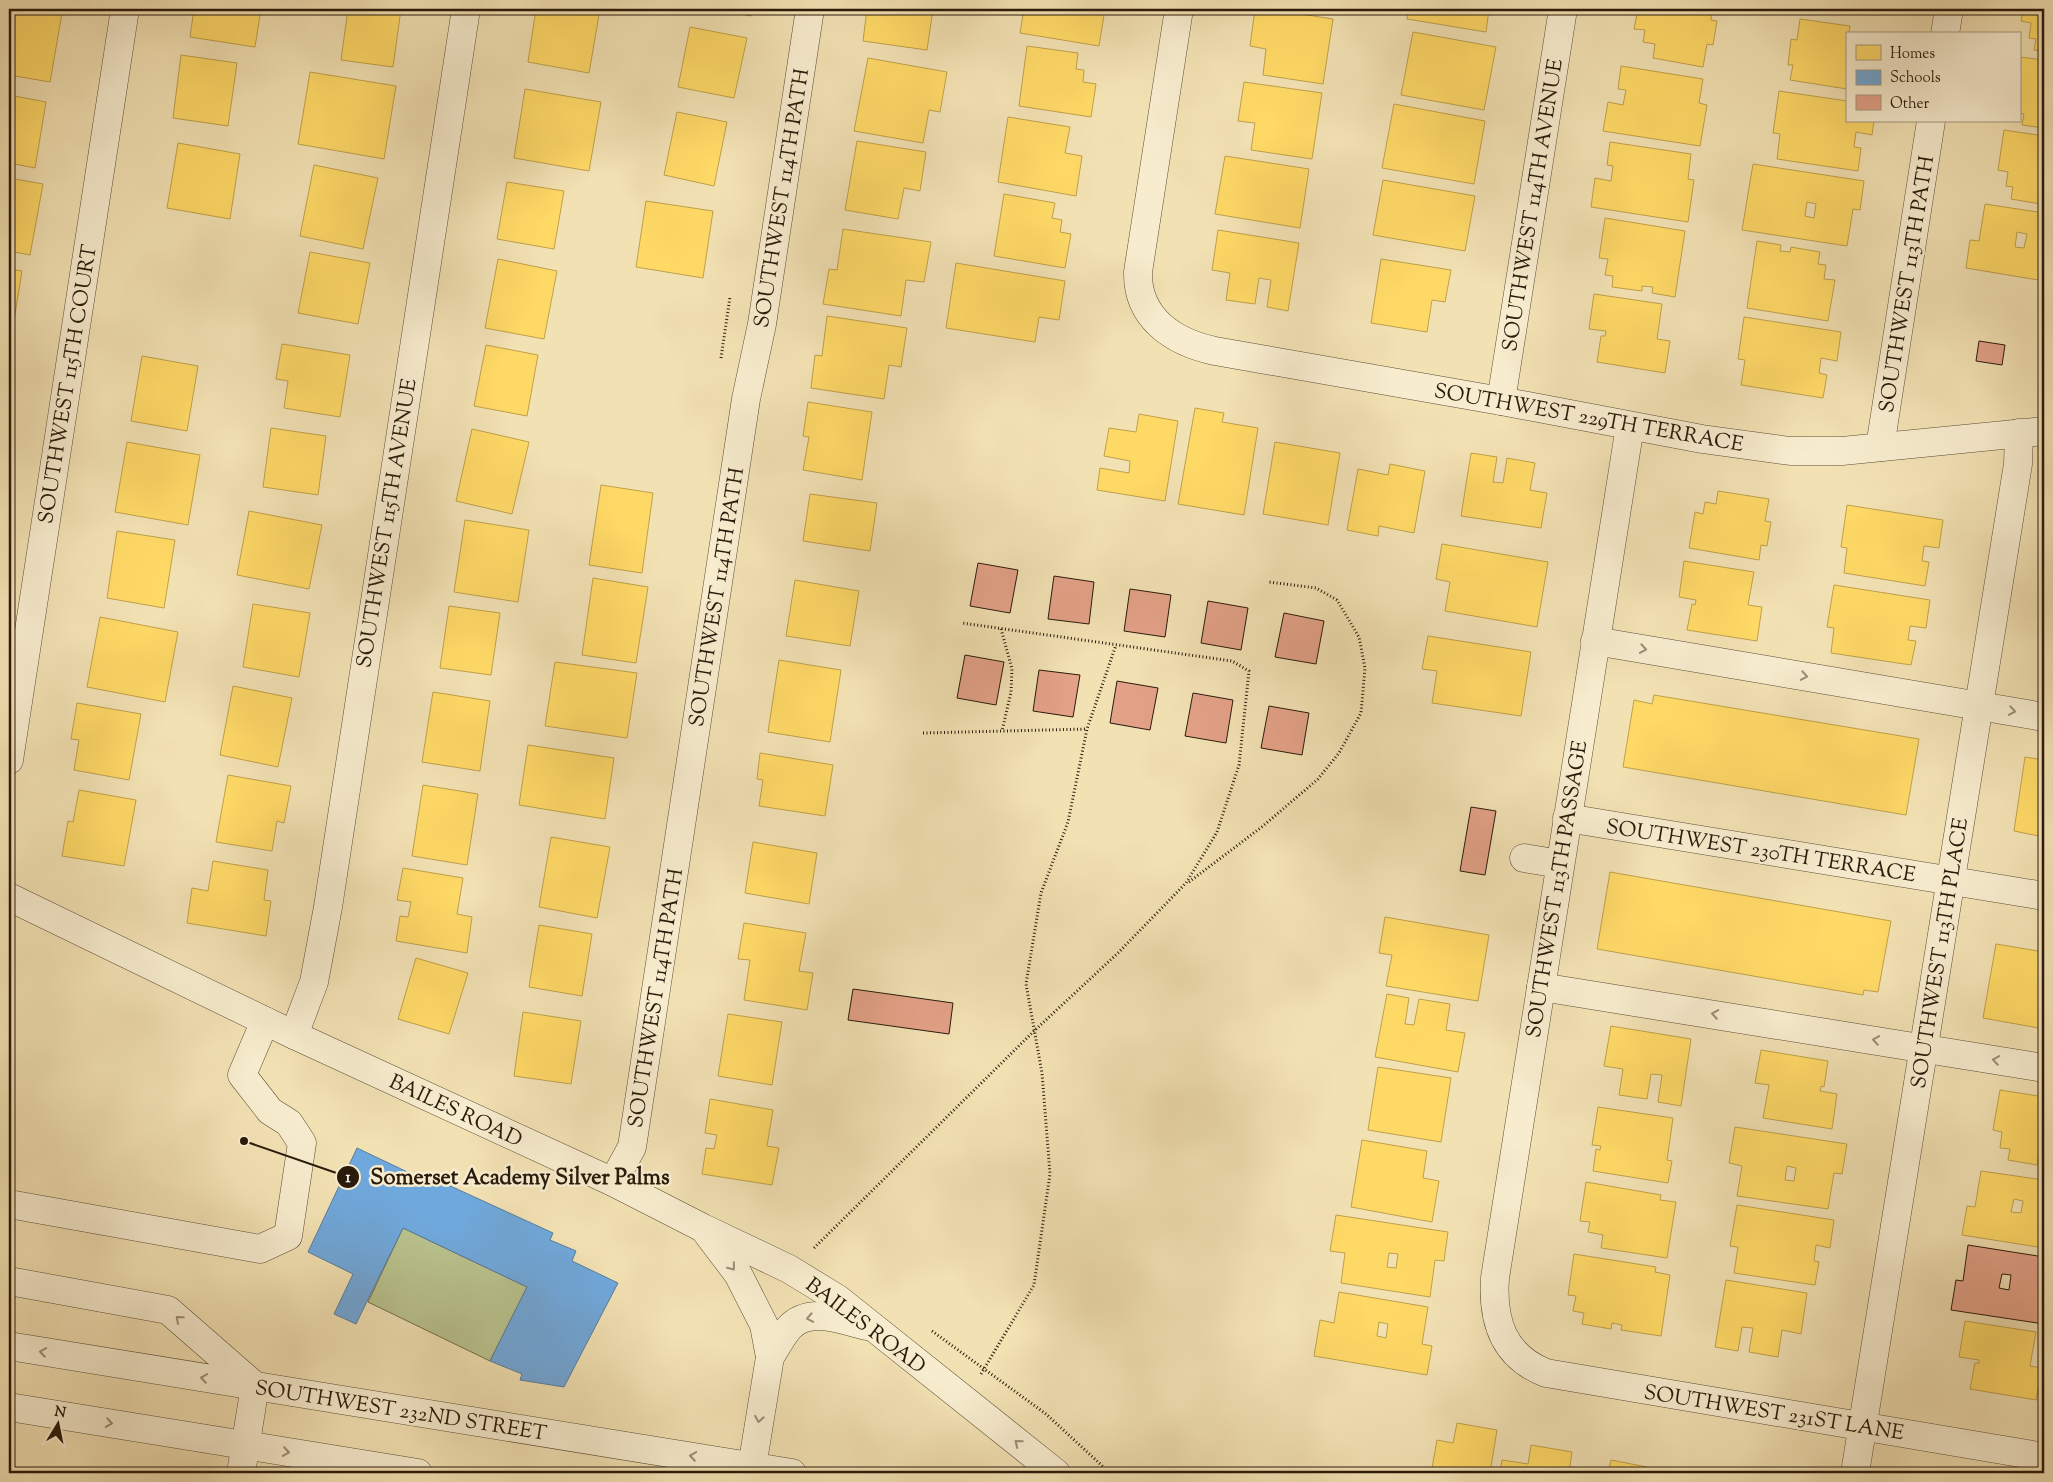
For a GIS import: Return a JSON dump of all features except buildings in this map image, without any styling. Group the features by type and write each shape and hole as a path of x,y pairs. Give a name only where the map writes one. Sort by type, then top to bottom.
{"street":[{"name":"SOUTHWEST 115TH COURT","path":"9,760 125,9"},
{"name":"SOUTHWEST 115TH AVENUE","path":"294,1035 314,982 328,907 466,9"},
{"name":"SOUTHWEST 114TH PATH","path":"612,1182 632,1147 746,399 763,314 810,9"},
{"name":"SOUTHWEST 229TH TERRACE","path":"1179,9 1138,272 1140,294 1148,312 1162,326 1187,344 1702,439 1790,451 1842,451 2032,432"},
{"name":"SOUTHWEST 114TH AVENUE","path":"1501,401 1563,9"},
{"path":"1945,32 1949,9"},
{"name":"SOUTHWEST 113TH PATH","path":"1880,448 1931,122"},
{"name":"SOUTHWEST 113TH PASSAGE","path":"1512,1349 1500,1328 1496,1316 1495,1278 1630,426"},
{"name":"SOUTHWEST 113TH PLACE","path":"1855,1473 2018,464 2032,432"},
{"path":"1595,641 2044,717"},
{"name":"SOUTHWEST 230TH TERRACE","path":"1567,818 2044,896"},
{"path":"1524,858 1560,864"},
{"name":"BAILES ROAD","path":"9,897 294,1035 612,1182 789,1269 838,1299 1056,1473"},
{"path":"1541,987 2044,1068"},
{"path":"9,1204 260,1249 288,1236 302,1143 289,1123 270,1111 242,1075 265,1021"},
{"path":"703,1228 738,1274 764,1325 770,1357 751,1470"},
{"path":"9,1281 168,1310 255,1386 241,1473"},
{"path":"770,1357 790,1328 800,1320 811,1316 825,1316 875,1328"},
{"name":"SOUTHWEST 232ND STREET","path":"9,1346 751,1470 792,1473"},
{"name":"SOUTHWEST 231ST LANE","path":"1512,1349 1529,1367 1546,1374 2044,1457"},
{"path":"9,1406 418,1473"}],"path":[{"path":"789,1269 822,1242 1034,1031 1118,953 1186,884 1263,826 1318,779 1339,753 1361,713 1365,668 1359,637 1337,600 1316,588 1269,582"},
{"path":"962,623 1232,662 1250,671 1239,765 1217,832 1186,884"},
{"path":"1001,629 1012,669 1012,692 1002,731"},
{"path":"964,1400 1034,1285 1050,1174 1042,1073 1026,984 1041,893 1068,822 1088,729 1116,645"},
{"path":"923,733 1088,729"}],"green space":[{"path":"403,1228 527,1287 490,1361 368,1302"}],"place":[{"name":"Somerset Academy Silver Palms","path":"244,1141"}]}
